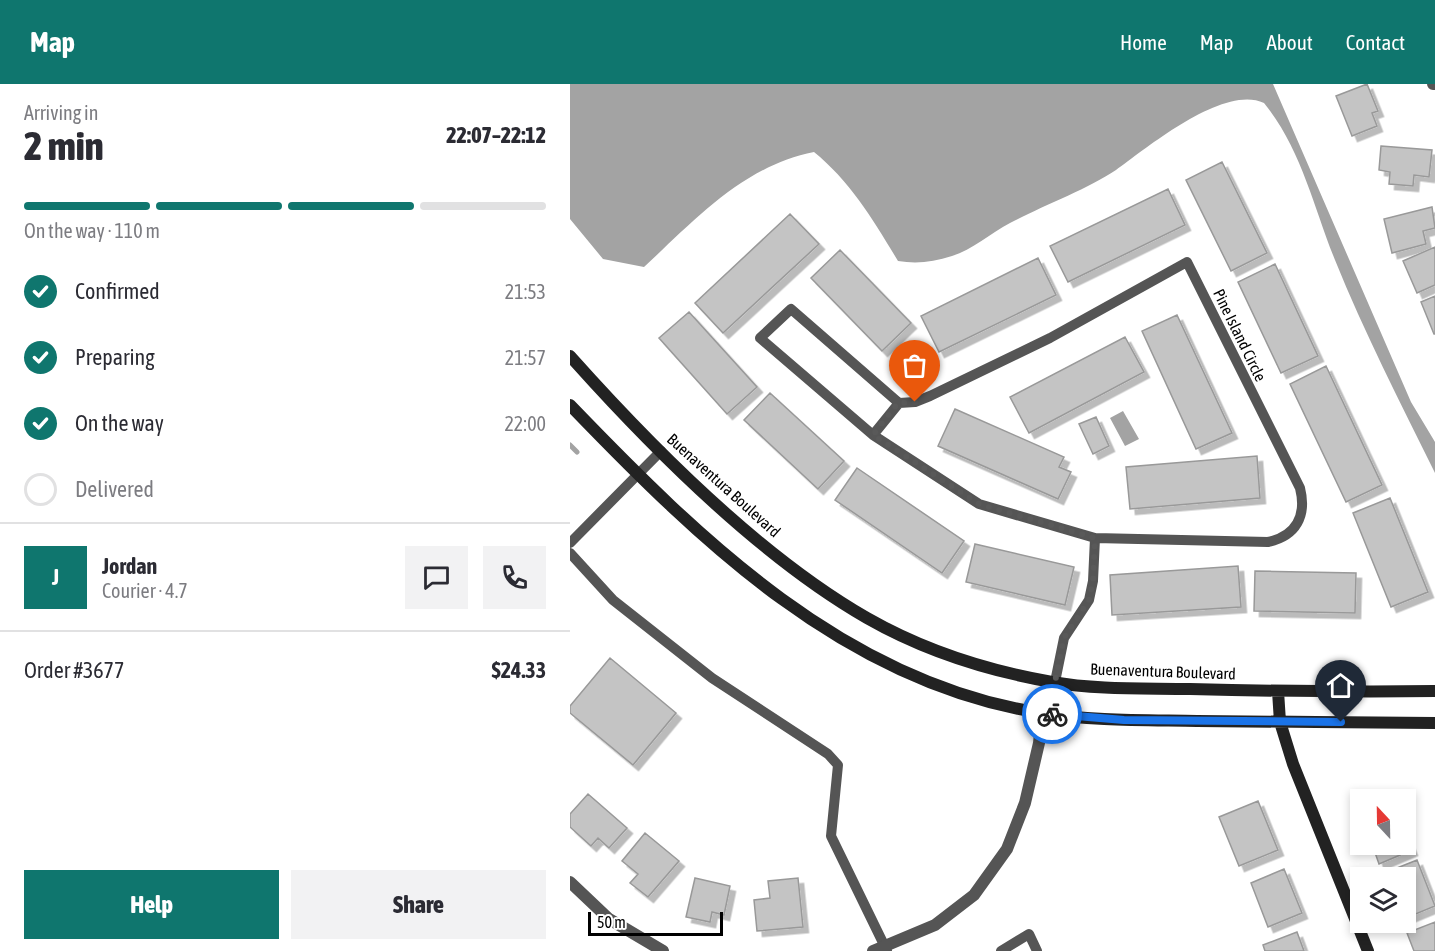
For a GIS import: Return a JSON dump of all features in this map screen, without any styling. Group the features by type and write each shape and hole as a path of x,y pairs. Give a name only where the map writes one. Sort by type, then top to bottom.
{"main road":[{"name":"Buenaventura Boulevard","path":"570,356 661,451 782,560 868,619 918,643 975,663 1055,682 1122,688 1435,691"},
{"path":"570,405 637,475 757,582 853,647 970,696 1042,713 1124,720 1435,723"},
{"path":"1278,691 1280,722 1293,764 1368,951"}],"street":[{"path":"882,950 936,925 974,895 1007,849 1025,803 1042,713 1055,682"},
{"path":"570,882 609,919 663,951"}],"lane":[{"name":"Pine Island Circle","path":"1187,262 1300,488 1303,501 1302,515 1290,535 1268,543 1095,538 979,504 873,435 760,338 791,309 898,403 930,396 1050,338 1187,262"},
{"path":"873,435 898,403"},
{"path":"570,543 661,451"},
{"path":"1055,682 1064,638 1089,600 1093,581 1095,538"},
{"path":"570,553 613,600 712,678 828,754 838,765 831,836 882,950"},
{"path":"1001,951 1029,934 1037,951"}],"shaded area":[{"path":"570,84 1273,84 1411,402 1435,442 1435,473 1346,287 1306,179 1288,139 1264,103 1247,99 1228,102 1208,110 1166,134 1105,177 1010,223 967,250 945,258 918,262 898,261 850,189 814,152 788,159 742,182 701,214 644,267 603,259 570,219"},
{"path":"1123,411 1139,439 1125,446 1110,418"}],"building":[{"path":"1367,84 1378,111 1372,113 1377,126 1352,136 1336,96"},
{"path":"1381,146 1432,150 1429,177 1414,175 1413,186 1389,184 1390,172 1379,170"},
{"path":"1222,162 1267,253 1231,271 1186,180"},
{"path":"1168,189 1185,225 1068,282 1050,246"},
{"path":"1432,207 1435,228 1423,231 1426,244 1392,253 1384,219"},
{"path":"790,214 819,244 723,333 695,303"},
{"path":"1435,247 1435,285 1417,293 1403,261"},
{"path":"840,250 911,323 882,351 811,278"},
{"path":"1038,258 1056,295 939,352 921,316"},
{"path":"1275,264 1318,356 1281,373 1238,282"},
{"path":"1435,296 1435,334 1434,334 1421,302"},
{"path":"689,312 757,387 727,414 659,338"},
{"path":"1177,315 1232,433 1196,449 1142,331"},
{"path":"1125,337 1144,372 1029,433 1010,397"},
{"path":"1326,366 1382,485 1346,502 1290,384"},
{"path":"770,393 844,461 818,489 744,420"},
{"path":"955,409 1064,457 1059,467 1071,472 1058,499 938,446"},
{"path":"1096,417 1109,446 1093,454 1079,424"},
{"path":"1257,456 1260,498 1130,509 1126,467"},
{"path":"857,468 964,541 942,573 835,500"},
{"path":"1390,498 1428,592 1391,607 1353,513"},
{"path":"975,544 1074,567 1065,605 966,582"},
{"path":"1238,566 1241,607 1112,615 1110,575"},
{"path":"1255,571 1356,573 1355,613 1254,611"},
{"path":"610,658 676,713 633,765 570,713 570,706"},
{"path":"588,794 627,828 609,848 598,838 591,846 570,827 570,814"},
{"path":"1258,801 1278,850 1239,866 1219,817"},
{"path":"645,833 679,861 648,897 630,883 638,874 622,861"},
{"path":"1376,855 1400,855 1379,864"},
{"path":"1417,860 1435,906 1416,914 1416,867 1400,867"},
{"path":"1284,869 1302,913 1268,927 1251,883"},
{"path":"695,878 730,886 724,915 712,912 710,922 686,917"},
{"path":"798,878 803,927 757,931 754,900 770,898 768,881"},
{"path":"1435,922 1435,951 1414,951 1407,933 1416,933 1416,929"},
{"path":"1297,932 1304,951 1265,951 1263,945"}],"waterway":[{"path":"570,445 577,452"}],"way so far":[{"path":"915,402 898,403 873,435 979,504 1095,538 1093,581 1089,600 1064,638 1055,682 1042,713 1052,714"}],"route":[{"path":"1052,714 1124,720 1341,722"}]}
